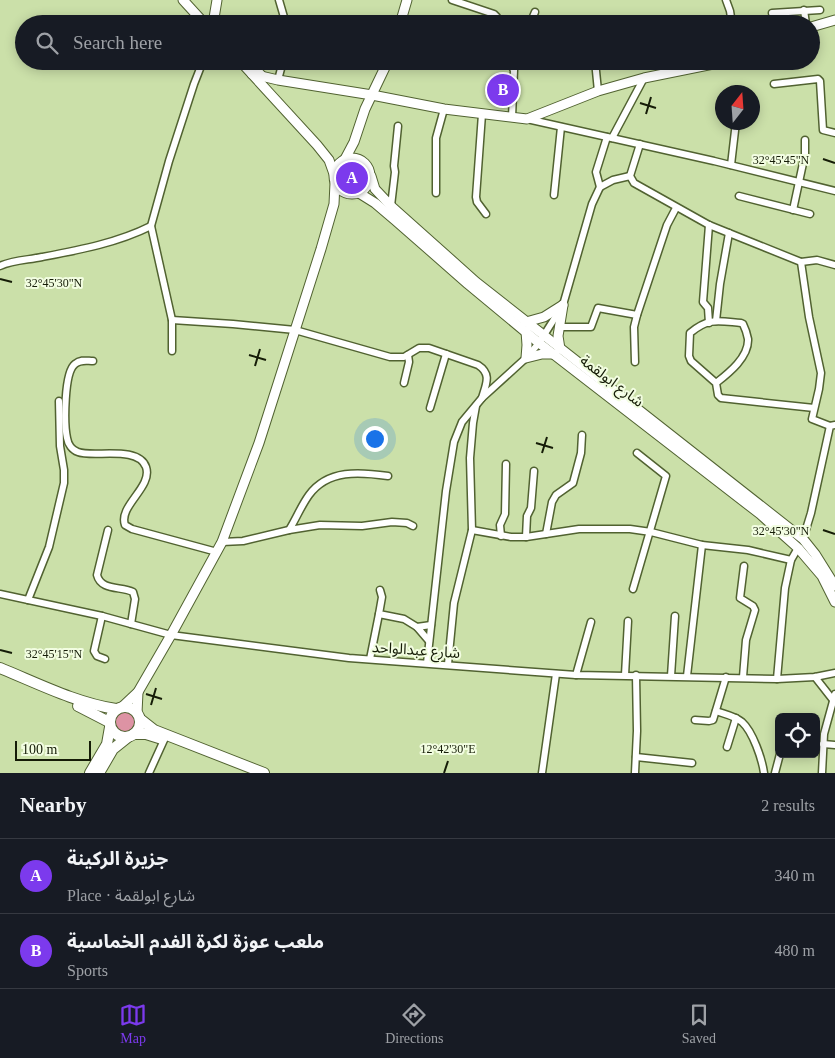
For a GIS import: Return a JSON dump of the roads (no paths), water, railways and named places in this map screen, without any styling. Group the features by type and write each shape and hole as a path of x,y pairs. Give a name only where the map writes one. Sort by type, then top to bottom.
{"main road":[{"path":"0,668 100,707 133,709 154,730 264,773"},
{"path":"0,675 82,707 110,724 117,735 146,734 247,773"},
{"path":"90,773 107,744 110,717 119,708"},
{"path":"99,773 114,749 138,730 139,716"}],"street":[{"path":"183,0 197,15"},
{"path":"214,15 217,0"},
{"path":"279,0 283,15"},
{"path":"403,15 407,0"},
{"path":"452,0 495,15"},
{"path":"726,0 731,15"},
{"path":"804,10 805,15"},
{"path":"772,13 820,10"},
{"path":"820,24 835,20"},
{"path":"172,351 172,320 152,226 169,161 199,70"},
{"path":"251,70 256,74 278,80 372,94 444,109 527,119 731,165 835,191"},
{"path":"254,70 328,160 334,178 343,192 358,193"},
{"path":"278,80 281,70"},
{"path":"119,708 138,692 222,542 259,443 330,218 335,196 334,178 337,165 344,159 354,144 372,94 384,70"},
{"path":"512,117 514,70"},
{"path":"596,70 598,91"},
{"path":"527,119 598,91 644,78 684,70"},
{"path":"600,187 596,172 610,138 644,78"},
{"path":"774,84 820,81 823,130 835,133"},
{"path":"436,193 436,138 444,109"},
{"path":"482,114 476,197 480,207 486,214"},
{"path":"391,206 398,126"},
{"path":"554,195 561,127"},
{"path":"731,165 735,130"},
{"path":"358,132 358,145 364,162"},
{"path":"793,210 806,154 805,140"},
{"path":"640,144 630,176 634,183 709,225 801,262 817,260 835,265"},
{"path":"317,145 332,155 344,159 355,158 364,162 368,166 371,176 368,187 343,200 330,218"},
{"name":"شارع ابولقمة","path":"371,176 375,189 391,206 526,327"},
{"path":"526,358 557,352 563,305 592,204 600,187 613,180 630,176"},
{"name":"شارع ابولقمة","path":"358,193 395,220 462,278 815,554 835,586"},
{"path":"739,196 810,214"},
{"path":"635,362 634,327 637,315 667,225 676,208"},
{"path":"709,225 703,302 708,308 709,322"},
{"path":"0,266 94,246 129,236 152,226"},
{"path":"716,321 729,233"},
{"path":"777,678 784,588 791,560 801,544 811,513 833,426 812,419 820,389 820,367 809,318 801,262"},
{"path":"526,358 526,327 563,305"},
{"path":"426,662 446,491 454,442 462,422 482,398 526,358 542,340 563,305"},
{"path":"559,327 591,327 598,308 637,315"},
{"path":"172,320 295,330 390,357 404,357 419,348 429,348 484,368 487,376 482,398"},
{"path":"716,383 730,373 746,351 748,340 743,324 709,322 701,324 690,333 688,356 691,361 716,383 718,395 723,399 814,408"},
{"path":"430,408 446,354"},
{"path":"404,383 409,362 408,355"},
{"path":"93,361 82,360 74,364 70,371 65,410 67,439 72,448 76,452 85,454 119,453 134,457 144,463 146,474 138,494 125,512 123,520 125,525 132,529 217,552"},
{"path":"28,600 49,547 64,483 60,446 59,401"},
{"path":"448,664 454,603 472,530 470,458 476,405"},
{"path":"546,534 552,502 556,495 573,483 581,453 582,435"},
{"path":"633,589 666,476 637,453"},
{"path":"501,536 500,525 505,514 506,464"},
{"path":"526,537 527,516 531,508 534,471"},
{"path":"289,530 309,495 320,484 339,475 359,472 388,476"},
{"path":"222,542 243,541 320,525 362,526 392,522 407,523 413,526"},
{"path":"472,530 501,536 526,537 594,528 630,529 651,532 702,545 748,550 791,560"},
{"path":"108,530 97,575 101,584 133,592 135,599 131,624"},
{"name":"شارع ابولقمة","path":"801,544 822,576 835,602"},
{"path":"687,676 702,545"},
{"path":"742,677 746,640 755,610 753,606 740,598 744,566"},
{"path":"370,659 382,597 380,590"},
{"name":"شارع عبدالواحد","path":"0,594 102,616 171,635 349,658 426,662 576,675 777,678 835,673"},
{"path":"379,614 404,619 417,627 429,640"},
{"path":"102,616 94,651 104,659"},
{"path":"671,676 675,616"},
{"path":"626,675 628,621"},
{"path":"576,675 592,622"},
{"path":"417,627 431,625"},
{"path":"542,773 556,674"},
{"path":"635,773 636,675"},
{"path":"816,676 834,697 823,744 822,773"},
{"path":"695,720 712,721 726,677"},
{"path":"138,692 139,716"},
{"path":"716,711 736,718 745,726 760,755 764,773"},
{"path":"727,747 736,718"},
{"path":"149,773 164,740"},
{"path":"823,744 835,745"},
{"path":"636,756 692,763"},
{"path":"775,773 779,758"}],"place":[{"name":"ملعب عوزة لكرة الفدم الخماسية","path":"503,90"},
{"name":"جزيرة الركينة","path":"352,178"}]}
